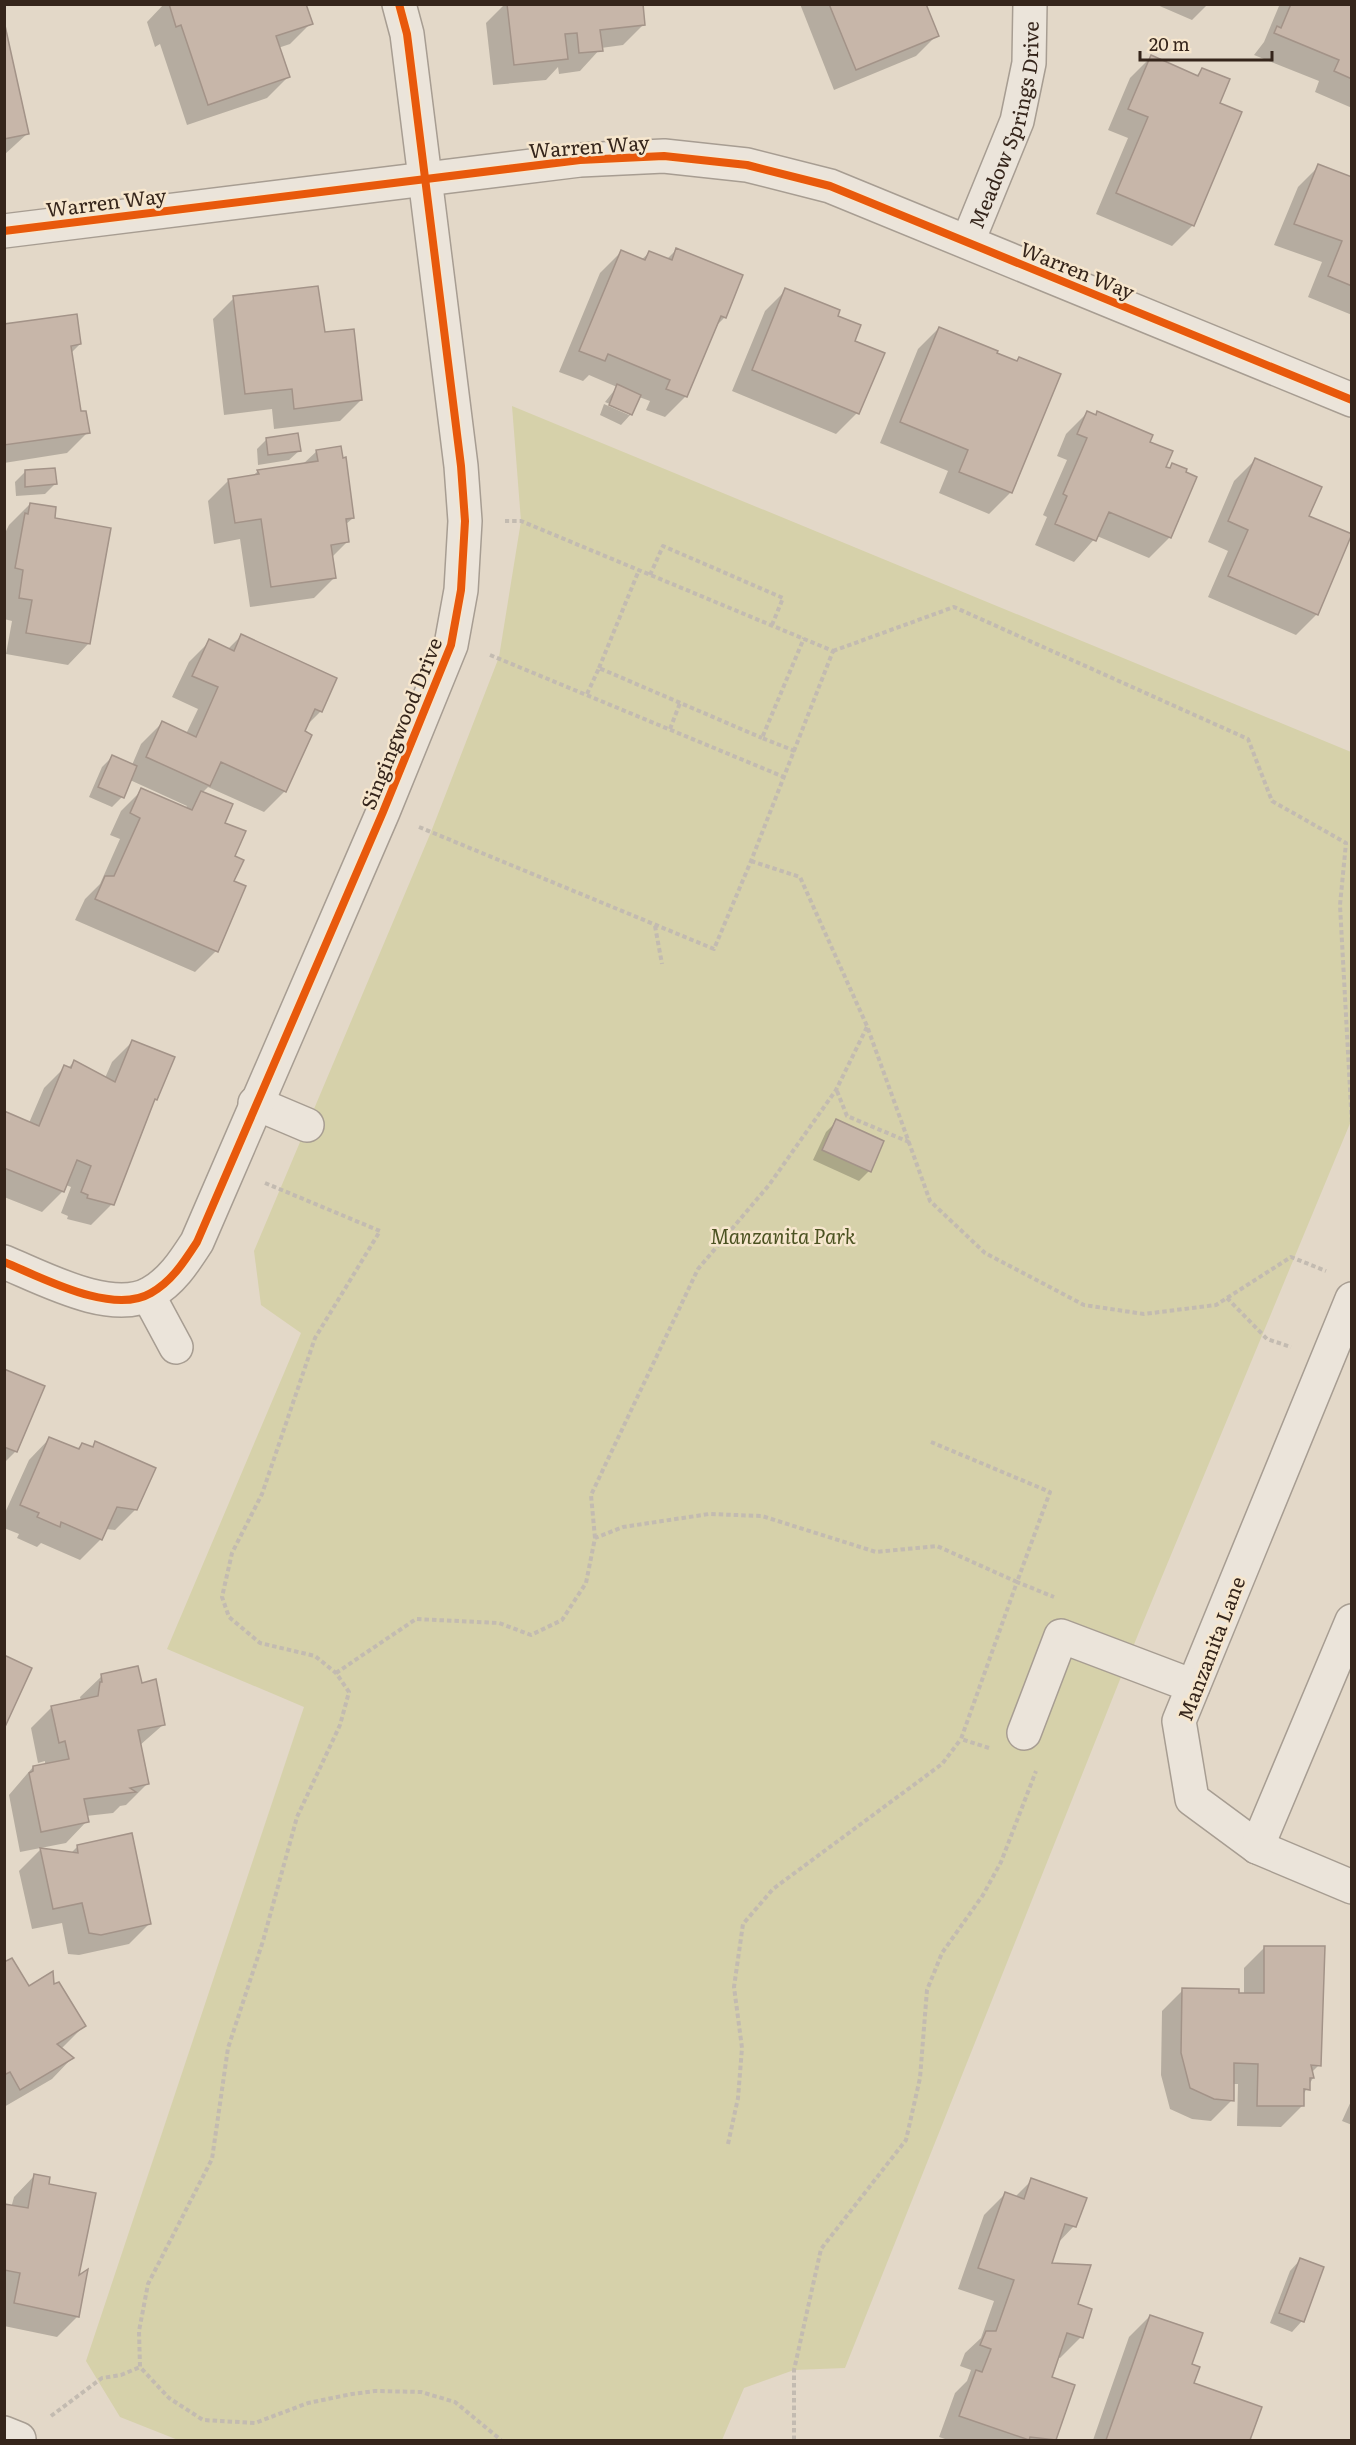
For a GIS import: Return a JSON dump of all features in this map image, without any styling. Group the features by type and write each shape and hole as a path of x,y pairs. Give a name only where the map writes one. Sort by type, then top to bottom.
{"street":[{"name":"Singingwood Drive","path":"148,1295 179,1269 197,1242 382,812 451,645 461,590 465,521 461,466 406,34 399,4"},
{"name":"Meadow Springs Drive","path":"968,241 1017,121 1029,63 1030,4"},
{"name":"Warren Way","path":"4,231 580,160 664,156 747,165 830,186 1352,399"},
{"path":"255,1103 307,1125"},
{"path":"4,1262 92,1296 121,1299 148,1295 176,1347"},
{"name":"Manzanita Lane","path":"1352,1299 1179,1721 1192,1799 1257,1847 1352,1887"},
{"path":"1257,1847 1352,1621"},
{"path":"1024,1733 1061,1636 1193,1686"}],"path":[{"path":"465,521 521,520 833,651 954,607 1248,739 1272,801 1349,843 1340,905 1352,1126"},
{"path":"650,575 663,546 783,598 772,626"},
{"path":"587,694 639,570"},
{"path":"762,738 804,638"},
{"path":"451,645 499,657 784,777"},
{"path":"382,812 714,950 752,861 833,651"},
{"path":"599,668 795,751"},
{"path":"670,729 680,703"},
{"path":"752,861 800,877 867,1026 930,1201 985,1252 1084,1305 1144,1314 1216,1305 1291,1257 1331,1273"},
{"path":"655,926 663,964"},
{"path":"336,1673 416,1619 499,1623 531,1635 562,1620 586,1583 595,1538 591,1495 698,1269 769,1185 836,1090 867,1026"},
{"path":"836,1090 847,1116 909,1142"},
{"path":"229,1167 380,1232 315,1338 262,1494 231,1553 222,1597 229,1617 260,1642 315,1656 336,1673 349,1692 340,1725 297,1817 263,1941 228,2048 212,2159 148,2284 139,2331 140,2367 169,2398 203,2420 255,2422 308,2403 375,2391 422,2392 455,2402 501,2440"},
{"path":"1227,1298 1267,1339 1327,1360"},
{"path":"728,2144 738,2098 741,2048 734,1987 743,1924 773,1889 942,1764 961,1739 1050,1492 932,1442"},
{"path":"595,1538 623,1527 709,1514 762,1516 876,1552 937,1545 1061,1600"},
{"path":"961,1739 994,1750"},
{"path":"794,2440 794,2370 820,2249 906,2140 920,2078 927,1990 942,1953 1002,1862 1038,1766"},
{"path":"12,2436 102,2378 121,2376 140,2367"}],"green space":[{"name":"Manzanita Park","path":"512,406 1351,752 1351,1121 1139,1632 845,2368 794,2370 744,2388 722,2440 178,2440 120,2417 86,2361 304,1707 167,1649 301,1333 261,1305 254,1251 431,832 499,657 521,521"}],"building":[{"path":"169,4 306,4 313,24 276,36 290,77 208,105 181,25 176,27"},
{"path":"507,4 643,4 645,25 600,30 603,51 579,53 577,33 565,34 568,59 514,65"},
{"path":"829,4 926,4 939,36 856,70"},
{"path":"1291,4 1352,4 1352,79 1334,71 1339,60 1274,33 1277,26 1281,28"},
{"path":"4,21 29,134 4,139"},
{"path":"1151,55 1198,76 1202,68 1230,79 1220,103 1242,112 1194,226 1116,193 1148,117 1128,109"},
{"path":"1318,164 1352,177 1352,286 1328,276 1342,241 1294,224"},
{"path":"676,248 743,275 726,318 721,316 687,397 666,389 670,380 608,354 605,361 579,351 621,250 645,260 649,251 672,260"},
{"path":"318,286 325,332 354,329 362,400 294,409 292,389 245,394 233,296"},
{"path":"785,288 840,310 838,316 861,325 855,341 885,353 859,414 752,370"},
{"path":"77,314 81,344 71,346 81,411 86,411 90,433 4,445 4,324"},
{"path":"939,327 1017,361 1019,357 1061,374 1012,493 959,472 968,450 900,422"},
{"path":"617,384 641,395 632,415 609,405"},
{"path":"1087,411 1096,415 1097,411 1153,435 1150,442 1173,451 1166,467 1170,468 1172,463 1187,469 1186,472 1197,477 1171,538 1109,512 1096,541 1055,524 1067,496 1063,494 1087,438 1077,434"},
{"path":"298,433 301,451 268,455 266,438"},
{"path":"341,446 343,458 346,457 354,518 346,519 349,542 331,545 336,578 271,587 261,519 235,523 228,479 259,474 257,470 318,461 316,450"},
{"path":"1255,458 1322,487 1309,516 1352,534 1318,615 1228,576 1248,530 1228,521"},
{"path":"55,468 57,484 25,487 25,470"},
{"path":"30,503 56,507 55,518 111,528 90,644 26,633 32,600 19,598 23,570 15,568 25,513 28,514"},
{"path":"241,634 337,678 322,712 315,709 305,731 312,735 286,792 221,762 210,786 146,757 162,721 196,737 218,687 192,676 209,639 234,651"},
{"path":"112,755 137,766 124,798 98,787"},
{"path":"141,788 192,810 201,791 233,804 225,823 246,831 235,856 244,860 234,881 246,886 218,952 95,899 105,876 114,876 140,818 130,813"},
{"path":"132,1040 175,1057 157,1100 155,1099 114,1205 87,1198 88,1195 81,1192 91,1166 77,1160 64,1192 4,1168 4,1111 39,1126 64,1065 71,1068 74,1060 115,1082"},
{"path":"836,1119 884,1141 871,1172 822,1150"},
{"path":"4,1369 45,1386 17,1452 4,1447"},
{"path":"49,1437 79,1449 82,1443 93,1447 95,1441 156,1468 137,1510 117,1507 102,1540 61,1522 60,1527 37,1517 39,1513 20,1505"},
{"path":"4,1655 32,1668 4,1729"},
{"path":"138,1666 142,1683 156,1679 165,1725 138,1730 149,1784 130,1788 136,1792 84,1799 89,1822 41,1832 29,1773 33,1771 33,1766 69,1759 65,1741 59,1743 51,1706 98,1696 100,1682 102,1682 101,1674"},
{"path":"132,1833 151,1924 101,1935 89,1933 82,1903 53,1909 40,1848 78,1853 77,1845"},
{"path":"1264,1946 1325,1946 1321,2066 1311,2065 1314,2078 1310,2078 1310,2090 1304,2089 1304,2106 1257,2106 1258,2064 1234,2063 1234,2101 1214,2099 1190,2088 1181,2053 1182,1988 1239,1989 1239,1993 1264,1993"},
{"path":"12,1958 29,1986 53,1971 54,1984 59,1982 86,2026 57,2044 74,2058 20,2090 10,2072 6,2074 4,2071 4,1962"},
{"path":"34,2174 50,2177 49,2184 96,2193 79,2275 88,2269 79,2317 14,2303 20,2273 4,2270 4,2204 28,2208"},
{"path":"1031,2178 1087,2198 1076,2227 1065,2224 1052,2263 1091,2265 1078,2304 1092,2309 1083,2338 1067,2333 1052,2377 1075,2385 1056,2440 1030,2437 1029,2440 959,2416 976,2370 982,2372 991,2349 980,2345 986,2331 996,2331 1014,2280 978,2268 1005,2192 1024,2199"},
{"path":"1300,2258 1324,2267 1304,2322 1279,2313"},
{"path":"1150,2315 1203,2333 1192,2364 1200,2367 1194,2383 1262,2407 1250,2440 1106,2440"}],"cycle path":[{"path":"4,1262 77,1292 117,1300 135,1299 151,1293 165,1283 182,1264 197,1242 383,812 451,645 461,590 465,521 461,466 407,34 399,4"},
{"path":"4,231 580,160 664,156 747,165 830,186 1352,400"}]}
